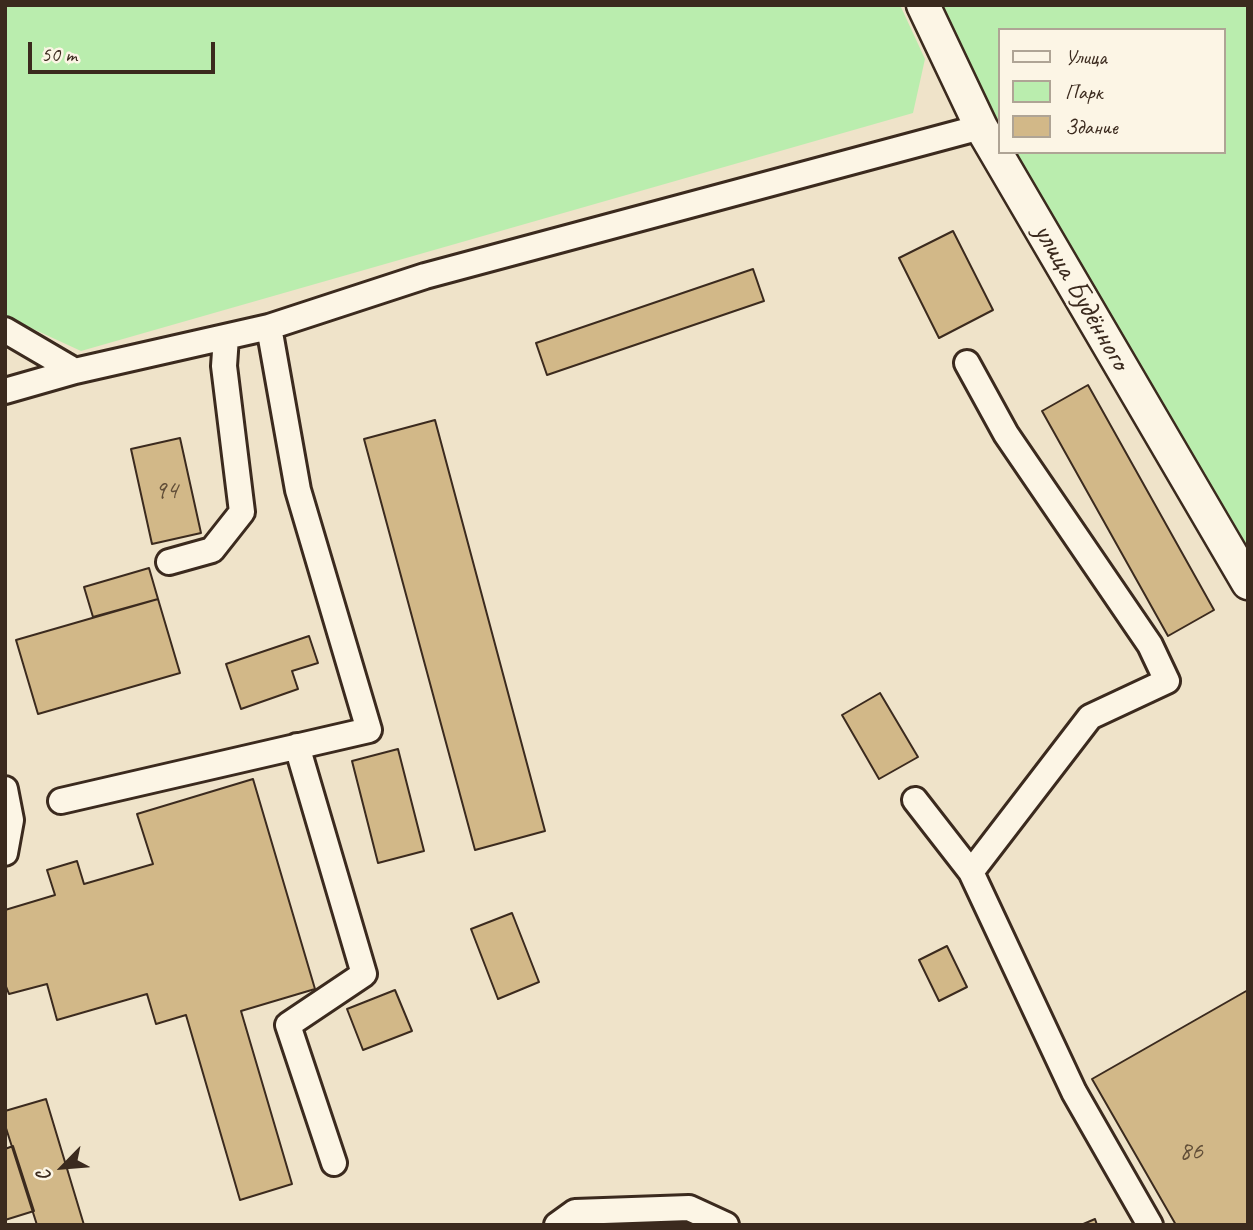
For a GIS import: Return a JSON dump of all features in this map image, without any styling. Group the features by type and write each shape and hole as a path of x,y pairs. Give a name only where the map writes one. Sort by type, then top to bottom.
{"main road":[{"name":"улица Будённого","path":"923,5 981,127 1248,583"}],"street":[{"path":"5,391 75,371 269,327 425,276 981,127"},
{"path":"61,801 369,730 298,490 269,327"},
{"path":"5,330 75,371"},
{"path":"169,562 212,550 242,512 224,366 226,337"},
{"path":"967,363 1006,434 1150,645 1167,681 1090,718 971,872"},
{"path":"297,746 364,974 288,1025 334,1163"},
{"path":"5,789 11,820 5,853"},
{"path":"915,800 971,872 1074,1092 1150,1225"},
{"path":"557,1225 575,1212 689,1208 726,1225"}],"green space":[{"path":"5,5 900,5 925,59 913,113 81,351 5,316"},
{"path":"930,5 1248,5 1248,561 1003,154 1225,154 1225,28 998,28 998,146"}],"building":[{"path":"953,231 993,310 939,338 899,258"},
{"path":"753,269 764,301 547,375 536,343"},
{"path":"1088,385 1214,610 1168,636 1042,411"},
{"path":"435,420 545,831 475,850 364,439"},
{"path":"180,438 201,533 152,544 131,449"},
{"path":"149,568 158,599 93,617 84,587"},
{"path":"158,599 180,673 38,714 16,640"},
{"path":"309,636 318,663 292,671 298,689 241,709 226,664"},
{"path":"880,693 918,757 879,779 842,715"},
{"path":"398,749 424,851 378,863 352,761"},
{"path":"253,779 315,989 241,1011 292,1184 240,1200 186,1015 156,1024 147,994 57,1020 47,984 9,994 5,984 5,910 55,895 47,870 77,861 84,884 153,864 137,814"},
{"path":"512,913 539,982 498,999 471,929"},
{"path":"947,946 967,987 939,1001 919,960"},
{"path":"395,990 412,1031 363,1050 347,1009"},
{"path":"1248,990 1248,1225 1176,1225 1092,1079"},
{"path":"46,1099 84,1225 37,1225 5,1125 5,1111"},
{"path":"13,1146 34,1211 5,1220 5,1149"},
{"path":"1095,1219 1097,1225 1081,1225"}]}
